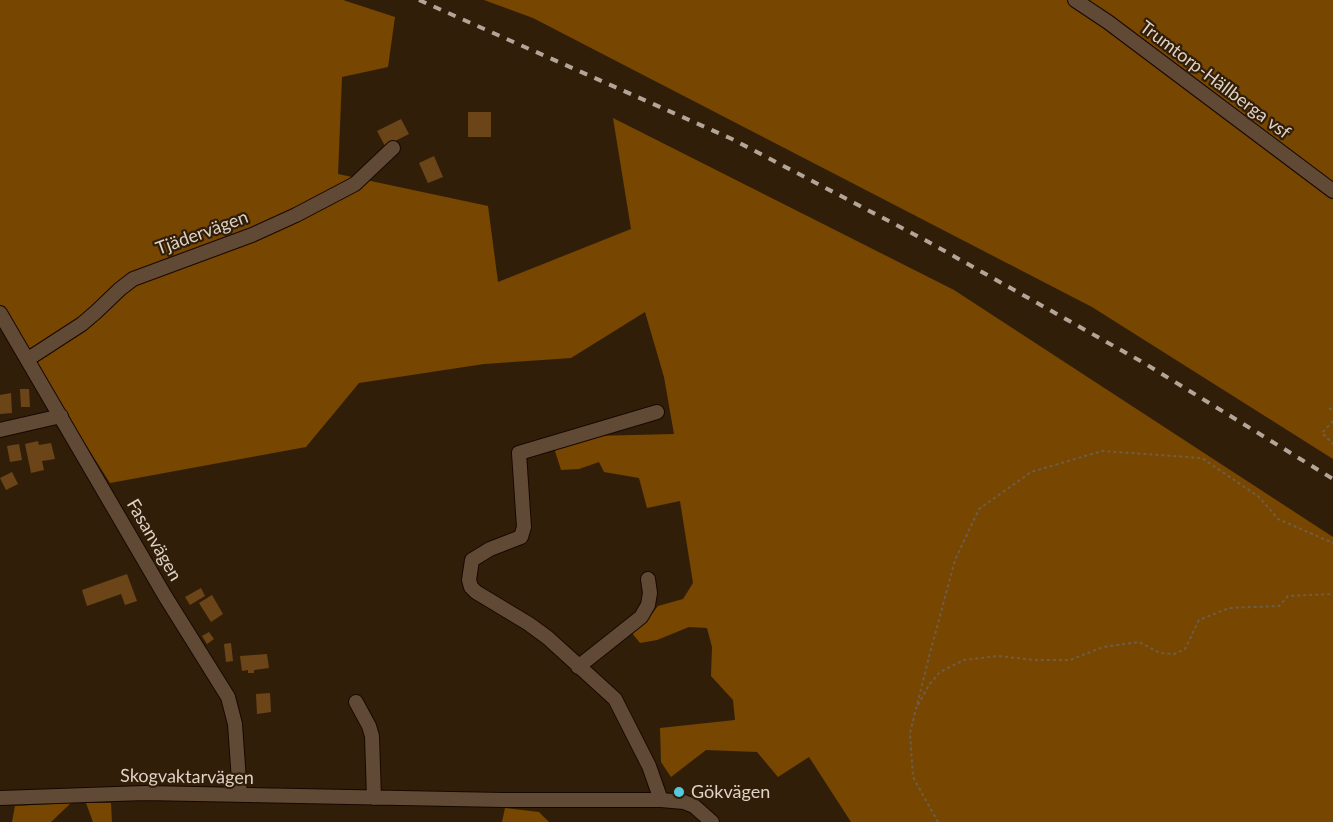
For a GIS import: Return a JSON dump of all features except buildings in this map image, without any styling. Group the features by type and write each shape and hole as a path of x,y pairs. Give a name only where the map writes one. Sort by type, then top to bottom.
{"street":[{"name":"Trumtorp-Hällberga vsf","path":"1075,0 1108,22 1333,191"},
{"name":"Tjädervägen","path":"28,359 82,324 120,288 133,279 252,235 305,210 355,184 393,148"},
{"name":"Fasanvägen","path":"0,313 165,596 228,697 235,724 240,795"},
{"path":"657,412 519,453 524,527 521,537 490,549 472,560 469,580 476,592 529,624 615,699 650,766 661,800"},
{"path":"0,430 61,416"},
{"path":"578,667 641,617 648,605 650,593 648,579"},
{"path":"356,702 372,736 374,798"},
{"name":"Skogvaktarvägen","path":"0,798 145,793 558,801 661,800 684,802 694,806 711,822"}],"path":[{"path":"1329,408 1333,411"},
{"path":"1333,422 1322,433 1333,444"},
{"path":"938,822 913,777 910,733 955,560 979,509 1031,472 1102,451 1202,458 1259,497 1278,519 1333,543"},
{"path":"916,707 940,672 964,660 998,656 1035,660 1070,660 1103,647 1139,642 1160,653 1174,654 1185,649 1199,620 1229,608 1279,606 1288,596 1333,594"}],"shaded area":[{"path":"0,0 343,0 395,17 388,67 342,77 338,174 488,206 498,282 631,229 613,118 954,290 1333,537 1333,822 851,822 809,757 778,777 757,752 706,750 671,777 661,762 660,728 735,720 733,700 711,676 712,647 707,628 689,627 657,640 640,643 632,633 658,606 683,599 693,583 680,501 647,508 639,478 604,472 599,462 579,469 561,470 555,451 556,447 593,436 674,434 664,377 645,312 571,358 484,364 359,383 306,447 110,483 0,310"},
{"path":"484,0 1333,0 1333,459 1092,307 533,18"},
{"path":"71,803 51,822 12,822 15,806"},
{"path":"86,803 111,803 112,822 93,822"},
{"path":"505,808 539,812 549,822 502,822"}],"railway":[{"path":"419,0 732,139 925,240 1144,363 1333,479"}],"place":[{"name":"Gökvägen","path":"679,792"}]}
